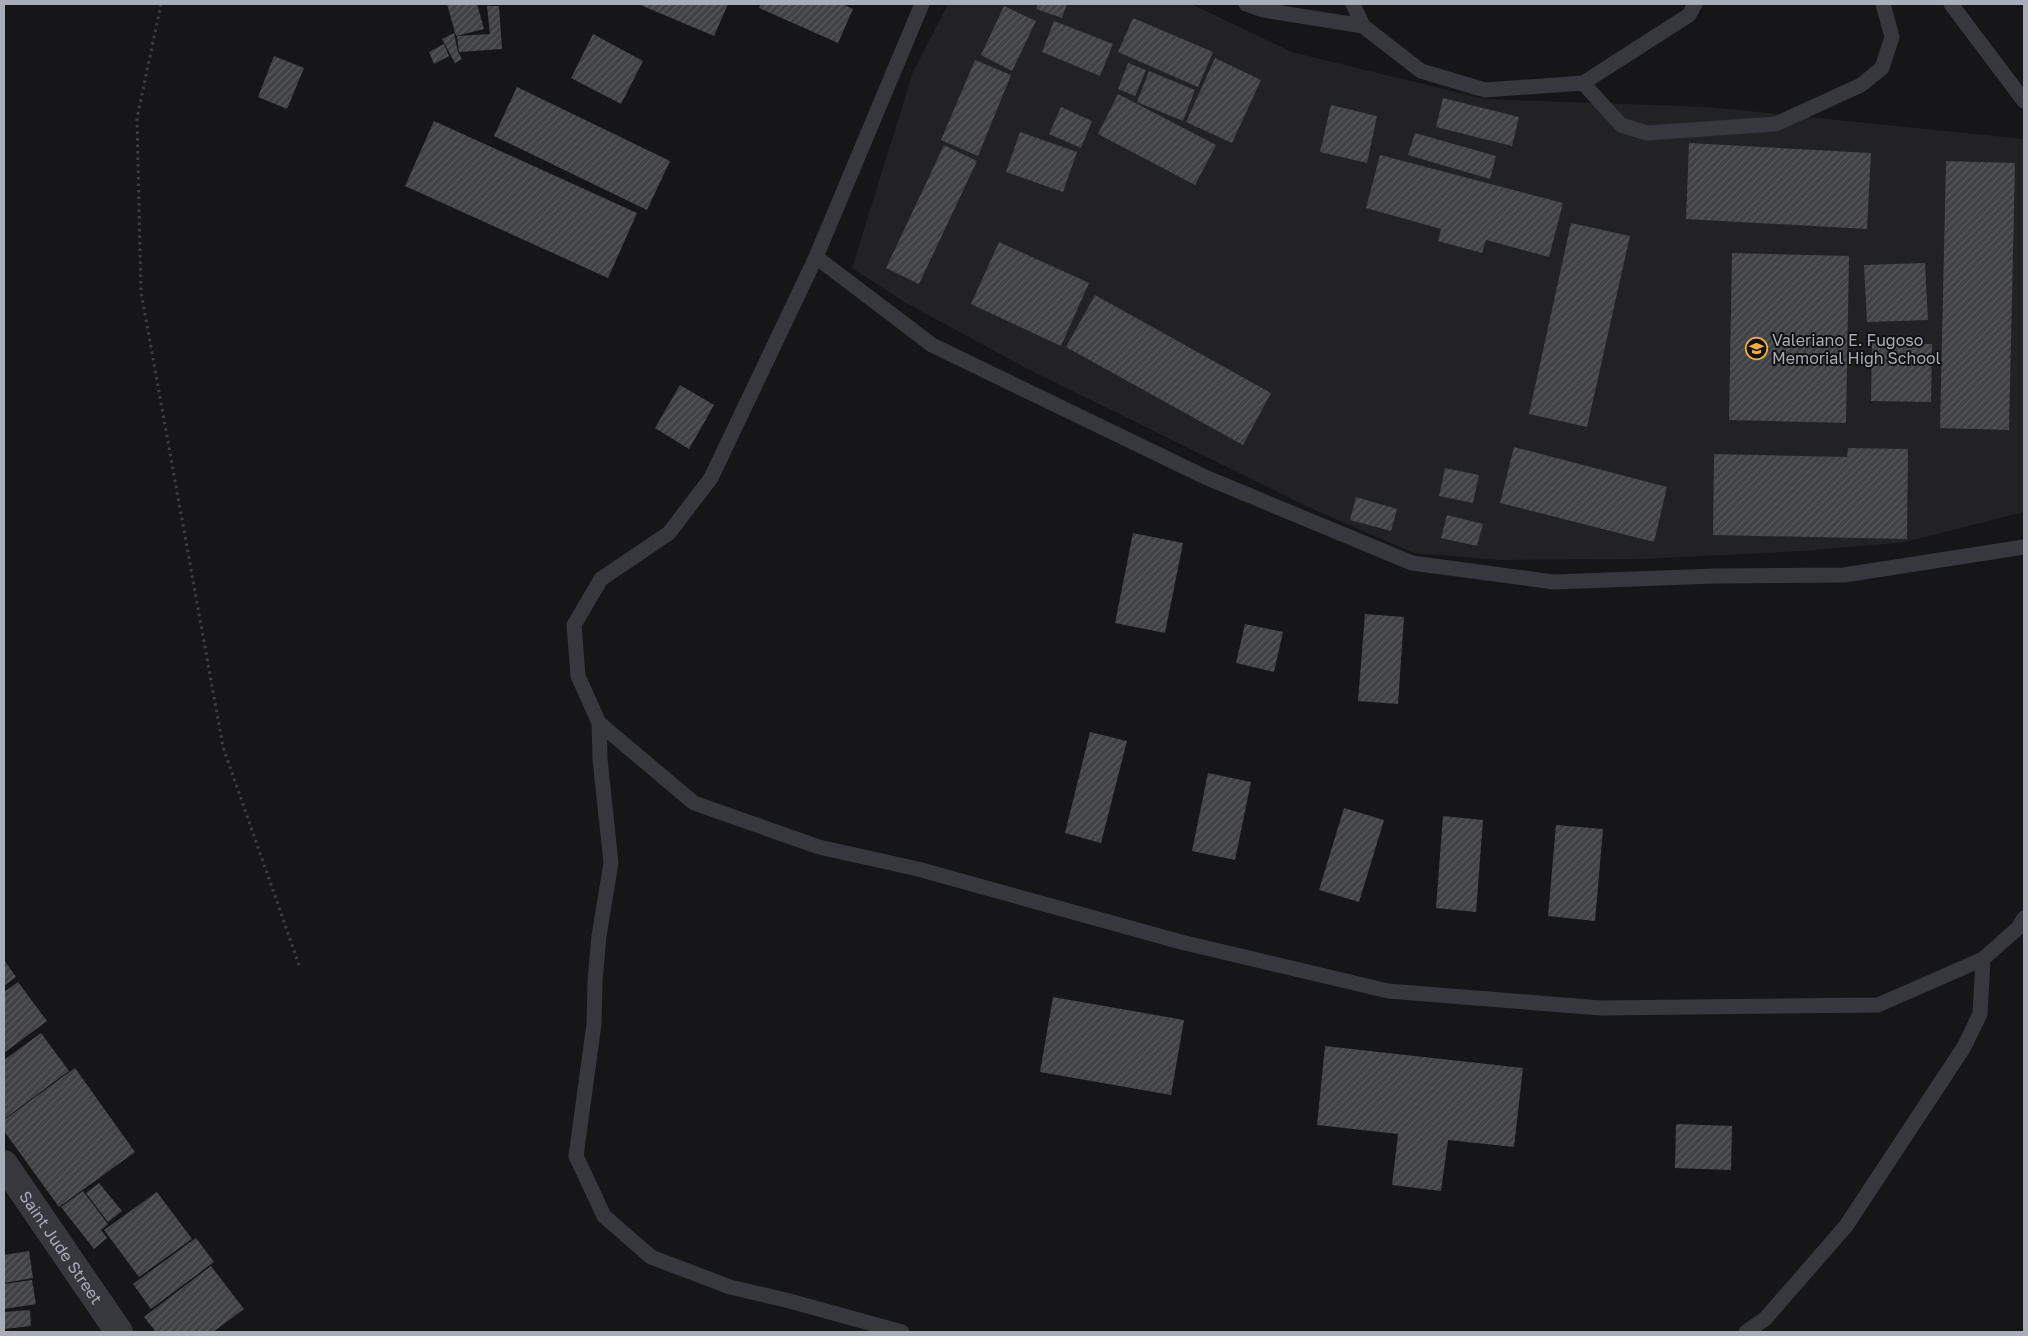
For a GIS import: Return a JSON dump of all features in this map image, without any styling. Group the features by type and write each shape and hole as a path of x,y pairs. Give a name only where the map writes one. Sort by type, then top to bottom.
{"street":[{"name":"Saint Jude Street","path":"4,1164 119,1332"}],"lane":[{"path":"902,1332 786,1300 730,1287 651,1256 604,1216 576,1156 594,1024 594,981 599,936 611,863 600,759 599,723 578,676 574,625 601,579 670,533 710,478 816,257 922,4"},
{"path":"1246,4 1263,10 1363,26"},
{"path":"1353,4 1363,26 1421,71 1485,90 1582,83 1689,15 1695,4"},
{"path":"1582,83 1621,125 1647,133 1776,124 1862,85 1882,68 1892,37 1883,4"},
{"path":"1951,4 2024,101"},
{"path":"816,257 932,345 1205,478 1412,563 1554,582 1715,576 1844,575 2024,547"},
{"path":"599,723 694,804 818,847 918,869 1181,942 1388,991 1601,1008 1878,1005 1983,959 2018,928 2024,918"},
{"path":"1746,1332 1765,1319 1846,1226 1964,1047 1980,1014 1983,959"}],"path":[{"path":"161,4 137,118 142,292 223,747 299,965"}],"shaded area":[{"path":"948,4 1191,4 1292,52 1484,99 1709,107 2024,139 2024,512 1905,542 1805,551 1641,559 1498,560 1414,553 1308,507 1026,368 906,303 852,268 913,72"}],"building":[{"path":"447,4 477,4 484,29 456,36"},
{"path":"638,4 728,4 714,36"},
{"path":"761,4 842,4 853,9 838,43 759,8"},
{"path":"1038,4 1067,4 1062,18 1036,9"},
{"path":"487,6 499,6 502,49 459,52 457,36 490,34"},
{"path":"1004,6 1036,21 1012,71 981,55"},
{"path":"1133,18 1213,52 1198,87 1118,52"},
{"path":"1054,21 1113,44 1100,76 1042,52"},
{"path":"454,33 458,52 462,59 455,63 442,39"},
{"path":"593,34 643,61 621,104 571,78"},
{"path":"444,44 449,56 434,64 429,52"},
{"path":"274,56 304,68 287,109 258,97"},
{"path":"1215,58 1261,80 1232,143 1186,122"},
{"path":"975,60 1011,75 978,156 941,140"},
{"path":"1128,63 1146,70 1135,96 1118,89"},
{"path":"1149,71 1195,90 1183,121 1137,102"},
{"path":"517,87 670,161 647,210 494,136"},
{"path":"1118,94 1216,145 1195,185 1098,134"},
{"path":"1443,98 1519,117 1512,146 1436,127"},
{"path":"1331,105 1377,116 1367,163 1320,152"},
{"path":"1061,107 1092,121 1081,148 1049,134"},
{"path":"434,121 637,213 608,278 405,186"},
{"path":"1020,132 1077,152 1063,192 1006,172"},
{"path":"1415,133 1496,156 1490,179 1408,155"},
{"path":"1689,143 1871,153 1867,229 1686,219"},
{"path":"944,145 977,161 919,284 886,268"},
{"path":"1380,155 1563,203 1549,257 1486,240 1482,253 1438,241 1441,229 1366,208"},
{"path":"1946,161 2015,163 2009,430 1940,428"},
{"path":"1571,223 1630,236 1587,427 1529,414"},
{"path":"999,242 1089,283 1061,346 971,304"},
{"path":"1732,253 1849,256 1846,423 1729,420"},
{"path":"1925,263 1928,320 1867,322 1864,265"},
{"path":"1095,295 1271,393 1243,445 1066,347"},
{"path":"1872,343 1932,344 1931,402 1871,401"},
{"path":"680,385 714,405 689,449 655,428"},
{"path":"1514,447 1667,487 1654,542 1500,503"},
{"path":"1848,448 1908,449 1907,539 1713,535 1714,454 1847,457"},
{"path":"1445,468 1479,475 1473,503 1439,496"},
{"path":"1356,497 1397,509 1391,531 1350,520"},
{"path":"1447,515 1483,524 1477,546 1441,538"},
{"path":"1133,533 1183,543 1165,633 1115,623"},
{"path":"1365,614 1404,617 1398,704 1358,701"},
{"path":"1245,624 1283,632 1274,672 1236,663"},
{"path":"1090,732 1127,741 1101,843 1065,833"},
{"path":"1208,773 1251,782 1235,860 1192,851"},
{"path":"1344,808 1384,820 1359,902 1319,890"},
{"path":"1443,816 1483,820 1476,912 1436,908"},
{"path":"1556,825 1603,829 1595,921 1548,916"},
{"path":"4,960 16,977 4,986"},
{"path":"18,982 47,1021 4,1053 4,992"},
{"path":"1053,997 1184,1020 1171,1095 1040,1072"},
{"path":"41,1033 69,1071 4,1119 4,1060"},
{"path":"1325,1046 1523,1068 1514,1147 1448,1140 1441,1191 1392,1185 1398,1134 1317,1125"},
{"path":"75,1068 135,1152 59,1207 4,1131 4,1120"},
{"path":"1676,1124 1732,1126 1731,1170 1675,1168"},
{"path":"99,1183 122,1211 108,1222 86,1193"},
{"path":"83,1191 108,1224 101,1230 107,1238 94,1249 61,1207"},
{"path":"157,1192 192,1239 139,1277 104,1230"},
{"path":"196,1238 214,1262 151,1309 133,1284"},
{"path":"29,1251 33,1278 4,1283 4,1255"},
{"path":"211,1266 244,1309 213,1332 156,1332 144,1317"},
{"path":"32,1280 36,1304 4,1309 4,1284"},
{"path":"30,1310 31,1326 4,1329 4,1312"}],"place":[{"name":"Valeriano E. Fugoso Memorial High School","path":"1756,349"}]}
